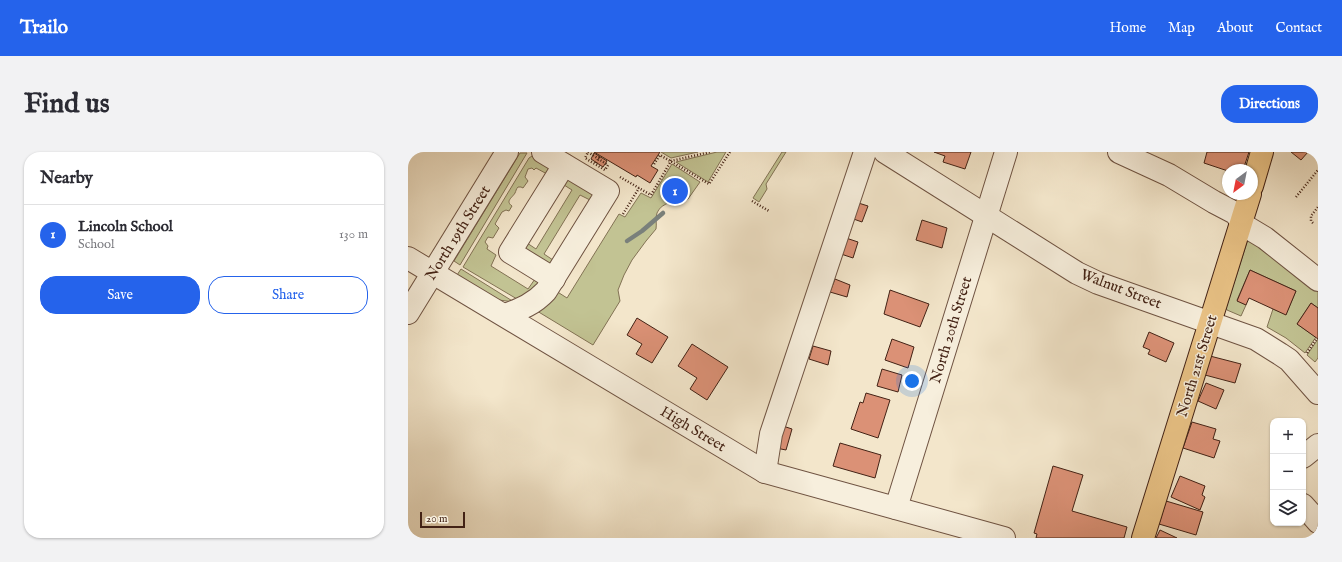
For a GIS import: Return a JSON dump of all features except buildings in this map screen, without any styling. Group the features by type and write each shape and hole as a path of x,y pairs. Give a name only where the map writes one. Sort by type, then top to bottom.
{"main road":[{"path":"1258,166 1262,152"},
{"name":"North 21st Street","path":"1143,538 1248,200"}],"street":[{"name":"North 19th Street","path":"408,313 507,152"},
{"path":"504,315 525,307 539,298 554,279 608,191 543,152"},
{"path":"765,472 772,434 865,152"},
{"name":"Walnut Street","path":"884,152 987,215 1077,273 1098,283 1256,339 1280,354 1296,368 1318,393"},
{"name":"North 20th Street","path":"896,508 1006,152"},
{"path":"1119,152 1169,175 1235,213 1245,226 1265,238 1318,280"},
{"path":"554,279 510,252 564,164"},
{"name":"High Street","path":"408,258 765,472 1004,538"},
{"path":"1306,508 1318,522"}],"path":[{"path":"619,176 651,195 671,161 710,152"},
{"path":"654,164 660,155 709,184 730,152"},
{"path":"594,166 600,156"},
{"path":"606,168 613,172"},
{"path":"1296,197 1318,170"},
{"path":"623,214 639,188"},
{"path":"752,200 769,211"},
{"path":"1313,223 1311,221 1311,216 1318,207"},
{"path":"1305,355 1317,338"}],"green space":[{"path":"661,152 698,152 671,158"},
{"path":"717,152 726,152 708,182 676,162"},
{"path":"782,152 786,152 766,184 767,189 759,202 753,198"},
{"path":"520,153 527,153 460,265 454,261"},
{"path":"532,156 550,167 547,174 536,168 534,170 532,168 528,169 525,177 528,181 523,188 517,188 509,201 512,206 509,211 506,210 502,212 495,224 499,228 493,238 488,237 485,242 488,246 487,249 496,255 491,266 528,289 535,279 541,284 517,299 463,267 529,158"},
{"path":"672,164 700,182 688,199 670,202 659,209 656,215 656,229 632,260 618,290 620,301 593,345 537,311 556,291 567,298 619,214 625,217 641,193 651,198"},
{"path":"566,178 594,195 590,200 580,195 544,254 553,260 551,265 523,250 527,243 536,249 572,190 564,185"},
{"path":"1248,239 1318,288 1318,308 1311,303 1297,324 1316,337 1305,353 1286,338 1267,327 1273,309 1286,314 1296,291 1250,270 1237,300 1246,305 1241,316 1227,310 1226,308"},
{"path":"461,269 514,302 499,300 457,275"},
{"path":"1318,339 1318,358 1315,362 1307,355"}],"waterway":[{"path":"627,241 642,231 663,213"}],"place":[{"name":"Lincoln School","path":"675,191"}]}
